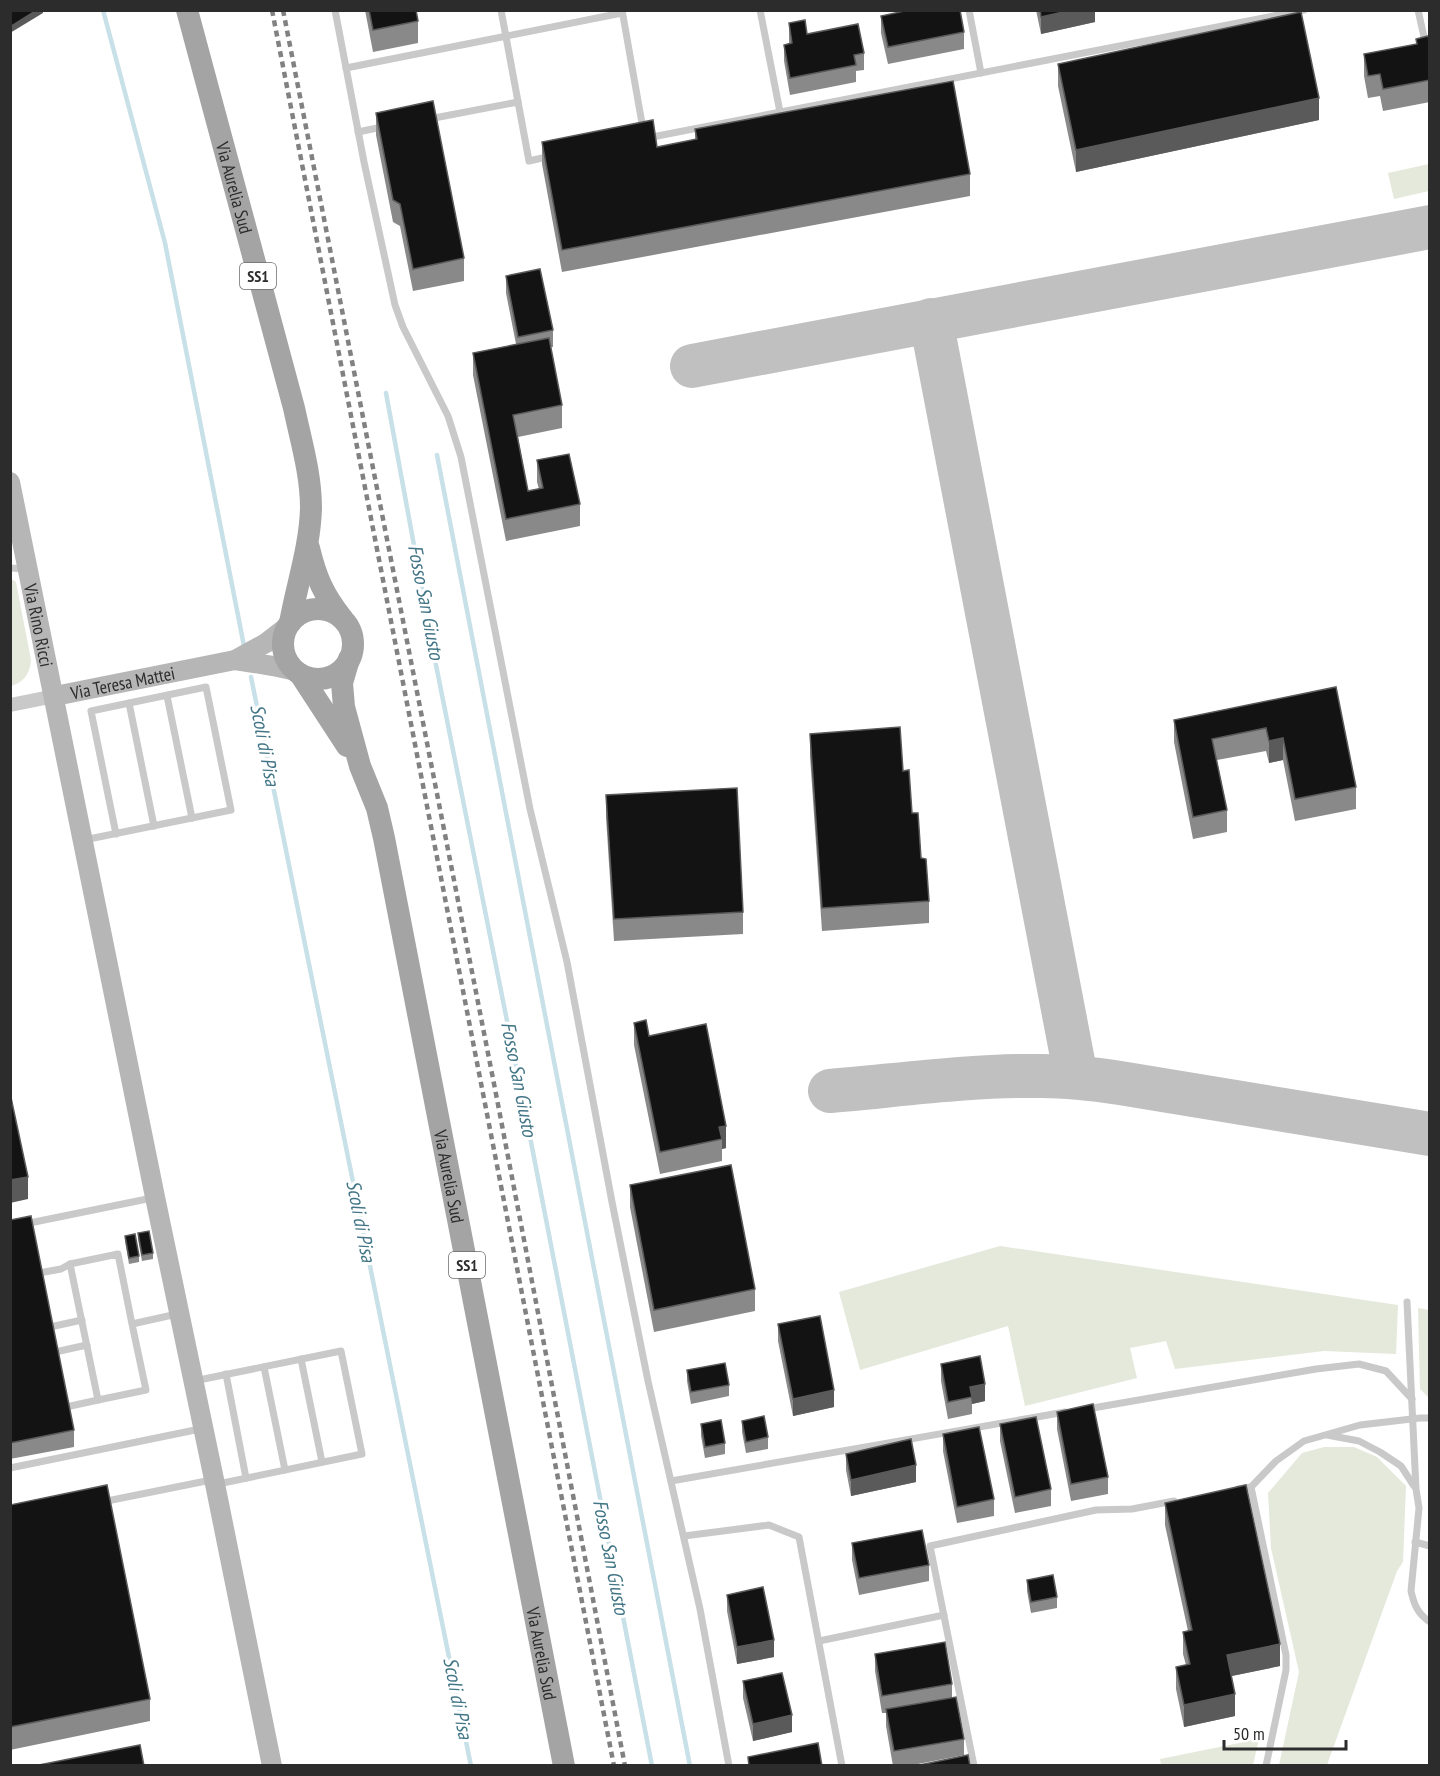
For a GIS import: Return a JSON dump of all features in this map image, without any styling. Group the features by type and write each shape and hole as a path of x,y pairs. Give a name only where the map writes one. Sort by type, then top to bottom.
{"main road":[{"name":"Via Aurelia Sud","path":"187,10 288,387 307,467 311,508 308,544"},
{"name":"SS1","path":"308,544 316,577 328,600 348,625 352,637 353,646 342,683 342,694 347,722 360,766"},
{"name":"SS1","path":"308,544 289,624 284,636 283,648 288,663 298,673 360,766"},
{"path":"289,624 300,614 313,609 331,611 342,618"},
{"path":"298,673 315,679 331,677 344,668 349,659"},
{"name":"Via Aurelia Sud","path":"360,766 377,808 384,838 564,1766"}],"street":[{"name":"Via Rino Ricci","path":"11,484 20,545 19,568 55,696 154,1197 272,1766"},
{"path":"235,660 266,643 289,624"},
{"path":"235,660 273,666 298,673"},
{"name":"Via Teresa Mattei","path":"10,705 235,660"}],"lane":[{"path":"335,10 395,305 403,327 448,416 461,457 530,809 567,962 648,1381 700,1609 729,1766"},
{"path":"501,10 529,160 564,154"},
{"path":"760,10 780,112"},
{"path":"969,10 981,73"},
{"path":"346,68 622,12 645,138 1304,10"},
{"path":"1418,10 1427,52"},
{"path":"427,119 518,102"},
{"path":"358,132 392,125"},
{"path":"84,840 116,834 231,810 206,687 91,711 116,834"},
{"path":"167,696 192,818"},
{"path":"129,704 154,826"},
{"path":"10,1227 154,1197"},
{"path":"39,1273 118,1254 146,1390 66,1407"},
{"path":"70,1264 98,1400"},
{"path":"1407,1302 1416,1489 1419,1508 1411,1592 1413,1604 1421,1617 1430,1622"},
{"path":"132,1324 179,1314"},
{"path":"50,1327 82,1320"},
{"path":"55,1352 87,1346"},
{"path":"99,1503 246,1478 362,1454 341,1351 193,1381"},
{"path":"301,1359 322,1462"},
{"path":"1084,1409 1273,1376 1359,1364 1386,1371 1412,1399"},
{"path":"264,1367 285,1470"},
{"path":"226,1374 246,1478"},
{"path":"671,1482 1072,1411"},
{"path":"1229,1491 1251,1487 1276,1461 1304,1441 1360,1425 1430,1418"},
{"path":"10,1468 203,1428"},
{"path":"1325,1435 1359,1442 1380,1452 1401,1466 1416,1489"},
{"path":"1251,1487 1286,1655 1286,1670 1266,1766"},
{"path":"974,1766 930,1546 1096,1510 1132,1509 1186,1499"},
{"path":"684,1536 769,1525 799,1536 842,1766"},
{"path":"1415,1542 1430,1546"},
{"path":"819,1641 944,1615"}],"shaded area":[{"path":"1429,164 1429,191 1394,199 1388,173"},
{"path":"10,578 16,582 31,660 26,677 11,686"},
{"path":"1000,1246 1398,1305 1396,1354 1324,1351 1175,1369 1166,1341 1130,1348 1137,1378 1025,1406 1008,1326 860,1370 839,1292"},
{"path":"1418,1308 1429,1310 1429,1398 1420,1389"},
{"path":"1324,1447 1354,1447 1377,1457 1406,1486 1403,1562 1397,1571 1327,1765 1279,1765 1299,1672 1271,1548 1268,1493 1302,1453"},
{"path":"1259,1739 1253,1765 1161,1765 1160,1759"}],"building":[{"path":"10,10 37,10 10,27"},
{"path":"369,10 416,10 418,21 373,30"},
{"path":"909,10 960,10 964,32 888,47 881,16"},
{"path":"1040,10 1072,10 1041,17"},
{"path":"1301,12 1319,98 1076,150 1058,64"},
{"path":"805,20 807,34 858,24 864,53 854,55 856,65 790,78 784,45 792,43 789,23"},
{"path":"1428,36 1430,80 1383,89 1380,74 1368,76 1364,54 1417,44 1416,39"},
{"path":"953,81 970,174 562,250 542,142 653,120 657,147 697,139 695,129"},
{"path":"433,101 464,258 413,269 400,204 393,200 376,113"},
{"path":"540,269 553,330 518,337 506,276"},
{"path":"549,338 562,405 513,415 528,491 543,488 537,460 569,454 580,504 506,519 473,353"},
{"path":"1336,687 1356,787 1295,799 1283,738 1269,741 1266,728 1212,739 1227,810 1193,817 1174,720"},
{"path":"900,727 903,771 909,770 912,813 918,813 921,858 926,859 929,901 822,908 810,734"},
{"path":"737,788 743,912 614,919 606,795"},
{"path":"646,1020 649,1036 706,1024 726,1126 719,1127 722,1139 660,1152 634,1023"},
{"path":"10,1093 28,1177 10,1180"},
{"path":"731,1165 755,1289 654,1310 630,1185"},
{"path":"31,1216 74,1430 10,1443 10,1220"},
{"path":"149,1231 153,1253 142,1255 138,1233"},
{"path":"135,1234 139,1256 129,1258 125,1236"},
{"path":"820,1316 834,1390 793,1399 778,1324"},
{"path":"980,1356 985,1384 970,1387 972,1397 948,1402 941,1364"},
{"path":"725,1363 729,1385 691,1392 687,1370"},
{"path":"1093,1404 1108,1477 1071,1484 1057,1412"},
{"path":"764,1416 768,1437 746,1442 742,1421"},
{"path":"1036,1417 1051,1489 1015,1497 1000,1424"},
{"path":"721,1420 725,1443 705,1447 701,1424"},
{"path":"979,1427 994,1499 957,1507 943,1434"},
{"path":"911,1439 916,1465 851,1480 846,1454"},
{"path":"107,1485 150,1699 10,1727 10,1505"},
{"path":"1246,1485 1280,1644 1227,1655 1235,1694 1184,1705 1176,1667 1190,1664 1183,1632 1192,1630 1165,1503"},
{"path":"922,1530 929,1565 859,1578 852,1543"},
{"path":"1053,1575 1057,1597 1031,1602 1027,1580"},
{"path":"763,1587 774,1640 737,1647 727,1595"},
{"path":"945,1642 952,1684 882,1696 875,1654"},
{"path":"782,1673 792,1715 753,1724 743,1681"},
{"path":"956,1697 964,1739 894,1751 886,1709"},
{"path":"818,1743 822,1766 749,1766 748,1757"},
{"path":"140,1745 144,1766 34,1766"},
{"path":"968,1755 970,1766 915,1766"}],"waterway":[{"path":"103,10 165,243 244,646"},
{"name":"Fosso San Giusto","path":"386,393 436,665 652,1766"},
{"path":"437,455 690,1766"},
{"name":"Scoli di Pisa","path":"251,677 471,1766"}],"taxiway":[{"path":"692,366 1430,227"},
{"path":"931,320 1076,1077"},
{"path":"830,1091 989,1077 1071,1077 1430,1134"}],"railway":[{"path":"272,10 614,1766"},
{"path":"283,10 496,1094 625,1766"}]}
